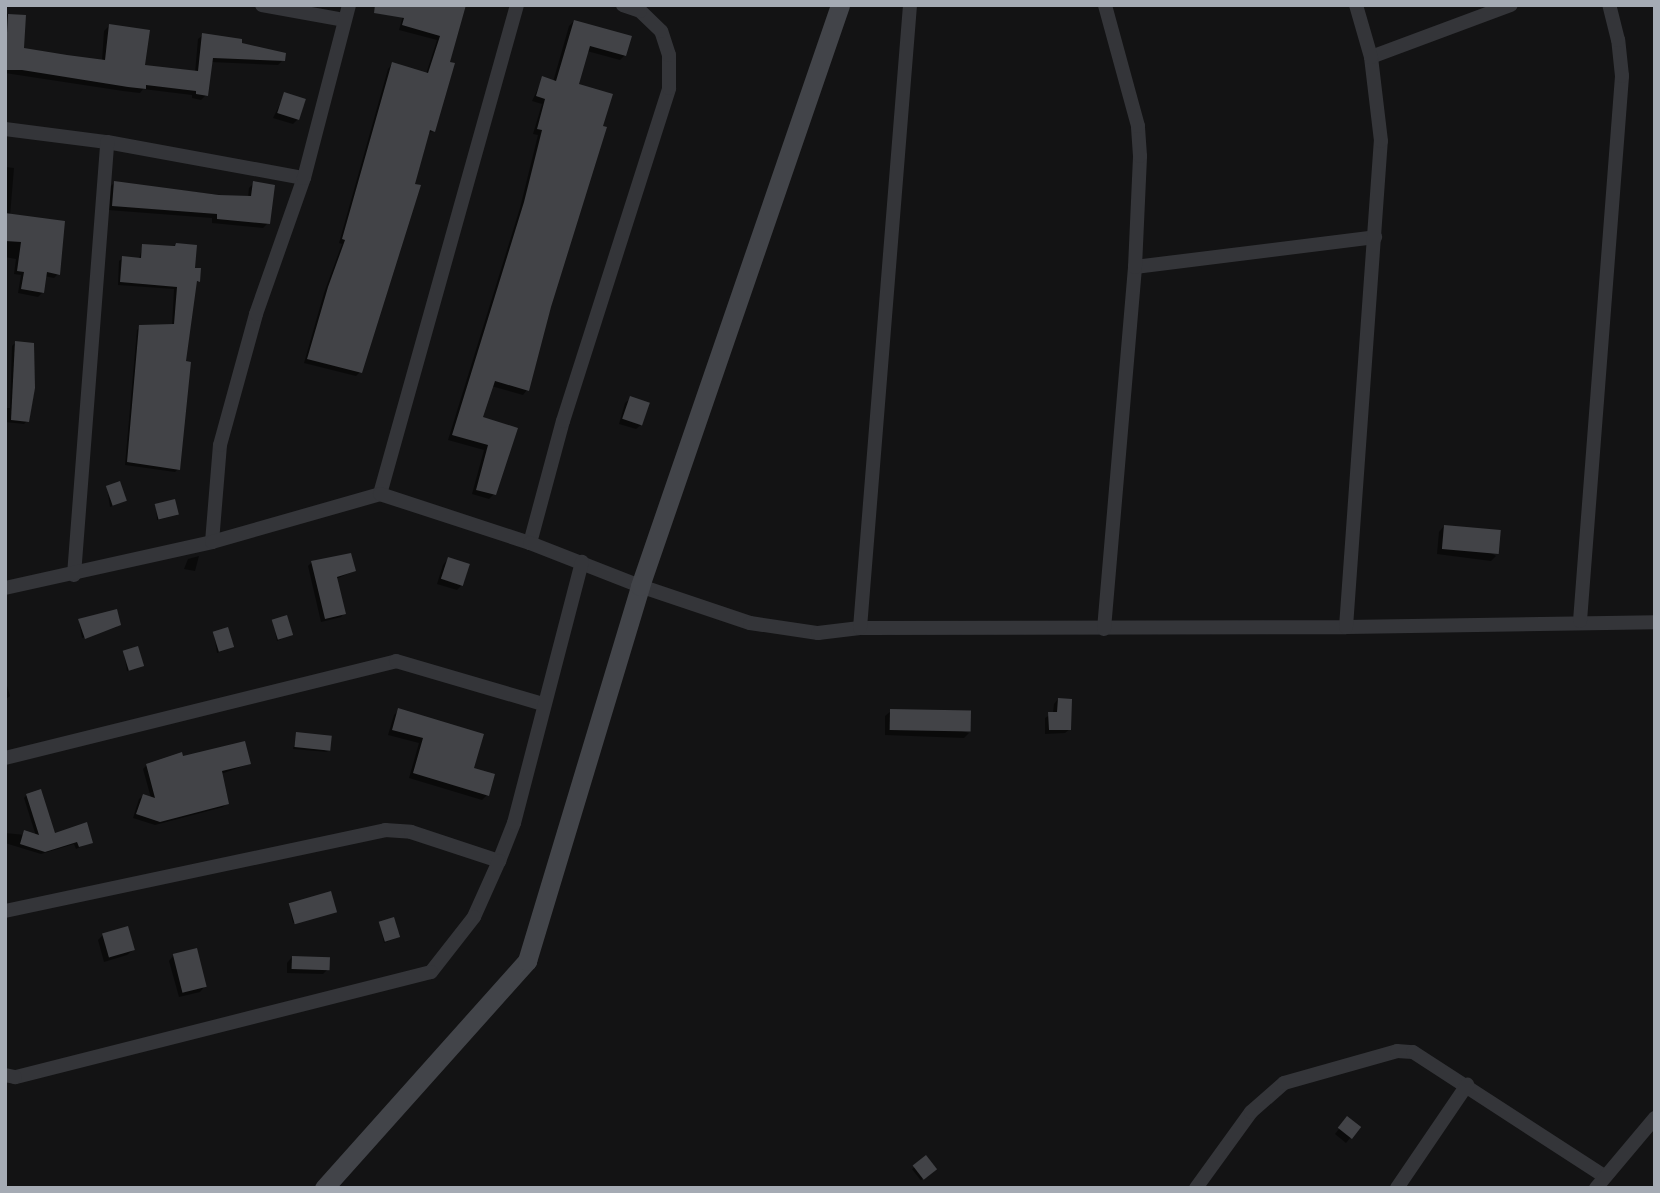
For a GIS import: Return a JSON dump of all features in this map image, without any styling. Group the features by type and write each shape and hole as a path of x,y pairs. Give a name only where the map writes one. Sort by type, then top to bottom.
{"street":[{"path":"212,542 220,445 256,314 304,178 346,12 262,5"},
{"path":"380,495 517,5"},
{"path":"530,542 563,421 669,88 669,55 661,31 640,11 623,5"},
{"path":"324,1188 527,961 640,586 840,5"},
{"path":"860,628 910,5"},
{"path":"1104,629 1135,267 1140,156 1138,126 1105,5"},
{"path":"1346,627 1381,141 1371,57 1356,5"},
{"path":"1371,57 1511,5"},
{"path":"1580,621 1622,76 1618,40 1609,5"},
{"path":"5,129 107,142 304,178"},
{"path":"74,575 107,142"},
{"path":"1135,267 1375,237"},
{"path":"5,588 74,575 212,542 380,495 530,542 640,586 750,623 817,633 860,628 1104,629 1655,622"},
{"path":"5,1075 15,1077 431,972 474,917 514,824 582,562"},
{"path":"5,758 396,661 543,704"},
{"path":"5,911 385,830 411,832 499,860"},
{"path":"1196,1188 1251,1112 1284,1083 1398,1051 1413,1052 1467,1085 1600,1182 1655,1118"},
{"path":"1397,1188 1467,1085"}],"building":[{"path":"375,5 466,5 450,62 455,63 435,132 430,130 415,184 421,185 362,373 307,359 345,240 342,239 392,62 428,73 440,36 402,25 404,18 374,13"},
{"path":"8,14 26,15 24,48 105,60 109,24 150,30 145,65 198,71 202,33 242,39 242,43 286,53 285,61 213,58 208,96 196,94 196,91 146,85 146,89 22,70 5,70"},
{"path":"574,20 632,36 626,56 590,46 579,84 613,94 603,126 607,127 551,307 529,391 495,381 483,417 518,428 496,495 476,490 488,445 452,435 524,202 542,130 537,129 545,99 536,96 542,76 556,81"},
{"path":"284,92 306,99 299,120 277,113"},
{"path":"114,181 219,195 251,196 253,181 275,185 270,224 217,219 217,214 112,206"},
{"path":"5,213 65,221 60,275 47,272 44,293 21,289 24,272 17,271 21,242 5,241"},
{"path":"176,243 197,245 195,268 201,268 186,361 191,362 180,470 127,462 139,325 174,324 177,287 120,282 122,256 141,258 142,244 175,246"},
{"path":"15,341 34,343 35,388 29,422 11,420"},
{"path":"630,396 650,403 642,426 622,419"},
{"path":"120,481 127,501 113,506 106,486"},
{"path":"175,499 179,515 158,520 155,504"},
{"path":"1444,525 1501,530 1499,554 1442,549"},
{"path":"351,553 356,571 337,577 346,614 325,619 311,561"},
{"path":"448,557 470,564 463,586 441,579"},
{"path":"117,609 121,625 85,639 78,619"},
{"path":"287,615 293,635 278,640 272,620"},
{"path":"228,627 234,647 219,652 213,632"},
{"path":"138,646 144,666 129,671 123,651"},
{"path":"1058,698 1072,699 1071,730 1049,730 1048,712 1057,712"},
{"path":"398,708 484,734 474,768 495,774 489,796 413,773 423,738 392,730"},
{"path":"890,709 971,710 971,731 890,730"},
{"path":"296,732 332,736 330,751 294,747"},
{"path":"245,741 251,764 222,771 229,804 160,822 136,814 143,794 155,798 146,764 182,752 183,756"},
{"path":"41,789 55,833 87,822 93,843 79,847 77,842 45,852 20,844 24,830 39,835 26,794"},
{"path":"331,891 337,912 295,924 289,903"},
{"path":"394,917 400,937 385,942 379,922"},
{"path":"128,926 135,950 109,957 102,933"},
{"path":"197,948 207,987 182,993 173,954"},
{"path":"292,956 330,957 330,970 292,969"},
{"path":"1347,1116 1361,1127 1352,1139 1338,1128"},
{"path":"926,1155 937,1169 924,1180 913,1165"}]}
